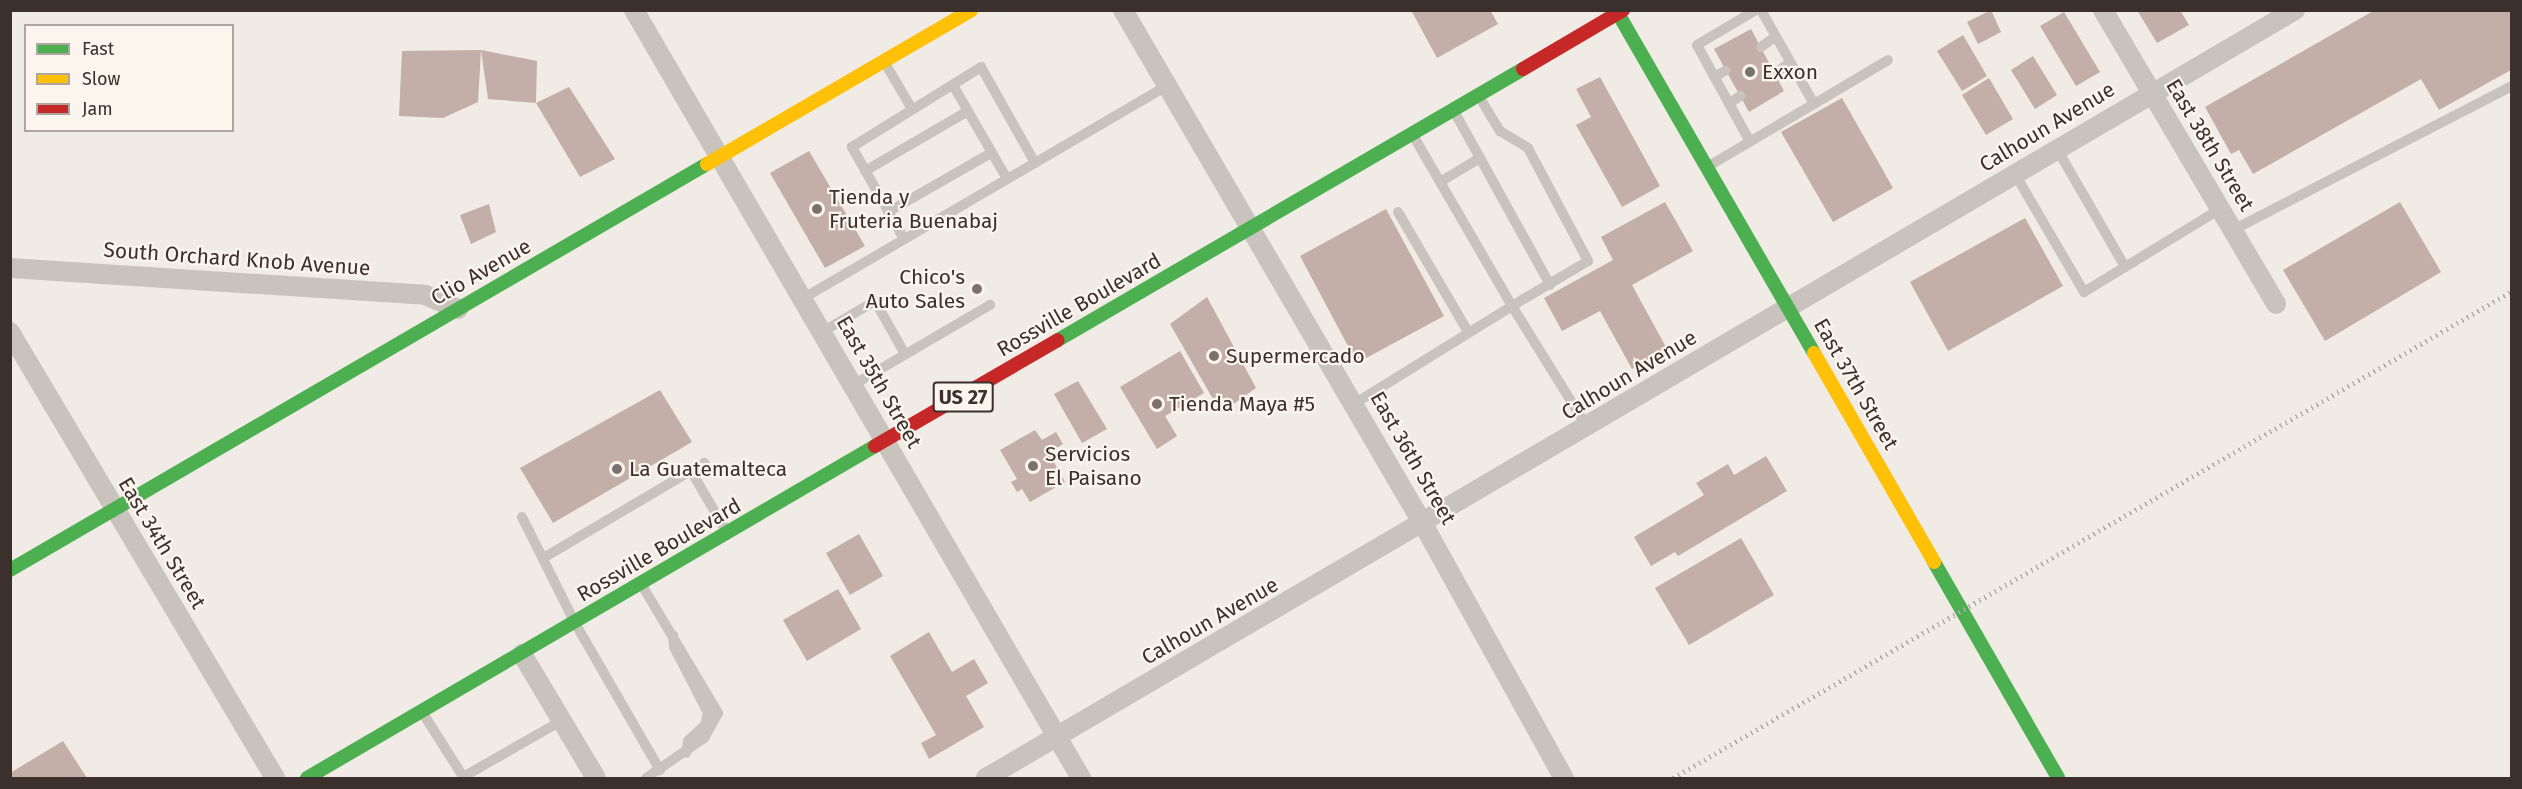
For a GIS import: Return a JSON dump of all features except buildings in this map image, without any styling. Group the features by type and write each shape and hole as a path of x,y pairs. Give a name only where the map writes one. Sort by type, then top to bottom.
{"main road":[{"name":"Clio Avenue","path":"10,570 972,10"},
{"name":"Rossville Boulevard","path":"307,778 1253,228 1619,12"},
{"name":"East 37th Street","path":"1619,12 2058,778"}],"street":[{"name":"East 35th Street","path":"634,10 1081,778"},
{"name":"East 36th Street","path":"1123,10 1253,228 1424,524 1564,778"},
{"name":"East 38th Street","path":"2103,10 2276,304"},
{"name":"Calhoun Avenue","path":"986,778 1424,524 2295,10"},
{"name":"South Orchard Knob Avenue","path":"10,268 424,295 458,309"},
{"name":"East 34th Street","path":"10,332 114,511 275,778"},
{"path":"522,654 594,778"}],"lane":[{"path":"1749,140 1697,45 1755,10"},
{"path":"1761,10 1814,104"},
{"path":"1761,47 1775,38"},
{"path":"1707,167 1749,140 1888,60"},
{"path":"884,62 912,109"},
{"path":"1775,73 1790,63"},
{"path":"904,239 852,147 981,67 1035,163"},
{"path":"1714,77 1725,71"},
{"path":"953,85 1007,179"},
{"path":"802,299 1168,85"},
{"path":"2232,230 2511,86"},
{"path":"1354,404 1468,332 1588,261 1528,148 1500,131 1478,95"},
{"path":"1729,104 1740,96"},
{"path":"1454,110 1550,285"},
{"path":"865,171 968,111"},
{"path":"1412,134 1512,306 1587,427"},
{"path":"2057,149 2125,267"},
{"path":"888,212 991,153"},
{"path":"1440,182 1480,158"},
{"path":"2015,174 2084,292 2220,209"},
{"path":"1398,212 1468,332"},
{"path":"822,332 875,301 905,354"},
{"path":"853,385 990,305"},
{"path":"545,557 704,463"},
{"path":"691,471 728,534"},
{"path":"522,517 545,557 574,623 660,770"},
{"path":"641,584 673,632 718,712 712,729 686,753 646,778"},
{"path":"422,712 463,778 561,721"}],"railway":[{"path":"1673,778 2512,291"}],"traffic: fast":[{"path":"1616,10 1814,353"},
{"path":"1058,340 1523,69"},
{"path":"10,570 707,164"},
{"path":"307,778 875,446"},
{"path":"1934,562 2058,778"}],"traffic: slow":[{"path":"707,164 972,10"},
{"path":"1814,353 1934,562"}],"traffic: jam":[{"path":"1523,69 1623,10"},
{"path":"875,446 1058,340"}],"place":[{"name":"Exxon","path":"1750,72"},
{"name":"Tienda y Fruteria Buenabaj","path":"817,209"},
{"name":"Chico's Auto Sales","path":"977,289"},
{"name":"Supermercado","path":"1214,356"},
{"name":"Tienda Maya #5","path":"1157,404"},
{"name":"Servicios El Paisano","path":"1033,466"},
{"name":"La Guatemalteca","path":"617,469"}]}
